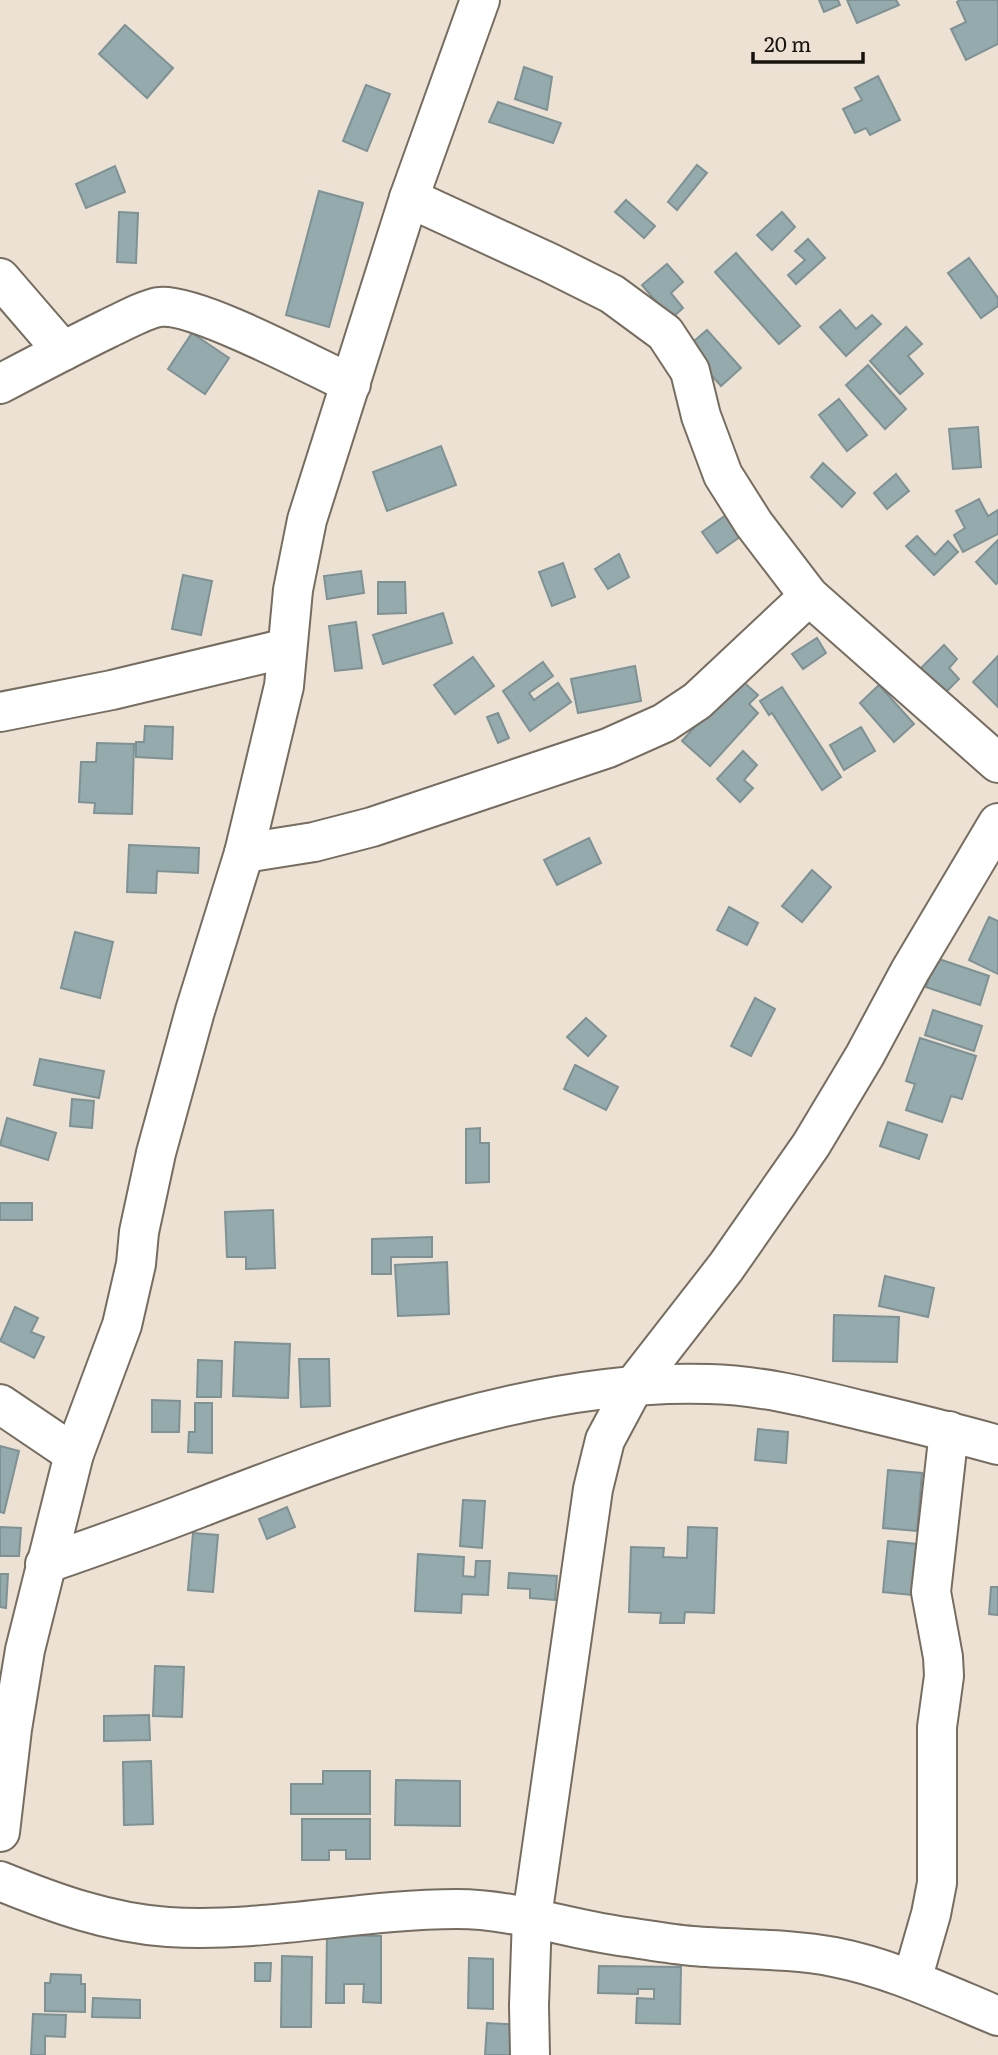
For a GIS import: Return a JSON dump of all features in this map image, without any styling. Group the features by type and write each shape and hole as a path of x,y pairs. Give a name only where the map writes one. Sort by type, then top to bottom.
{"street":[{"path":"0,1832 23,1663 45,1564 74,1454 122,1325 156,1153 195,1011 244,853 284,686 293,590 307,520 409,198 480,0"},
{"path":"409,198 550,263 612,295 665,333 690,371 701,416 723,475 754,524 809,596 998,763"},
{"path":"0,278 63,351"},
{"path":"0,384 63,351 159,307 181,309 226,325 351,384"},
{"path":"244,853 314,842 372,827 608,748 664,723 697,701 809,596"},
{"path":"0,712 111,690 287,648"},
{"path":"530,2055 532,1917 593,1489 605,1440 635,1384 679,1330 811,1145 998,823"},
{"path":"679,1330 681,1346 691,1368 712,1384"},
{"path":"45,1564 329,1458 446,1422 529,1402 635,1384 712,1384 769,1390 820,1400 998,1445"},
{"path":"0,1404 74,1454"},
{"path":"912,1980 937,1883 937,1727 944,1666 931,1592 949,1431"},
{"path":"0,1881 39,1897 104,1917 166,1926 239,1926 369,1912 458,1909 500,1911 614,1935 690,1946 833,1957 912,1980 998,2016"}],"building":[{"path":"819,0 838,0 840,5 824,12"},
{"path":"847,0 896,0 899,5 857,23"},
{"path":"998,0 998,44 966,60 951,29 966,22 957,2"},
{"path":"125,25 173,68 147,98 99,54"},
{"path":"524,67 552,77 547,110 515,99"},
{"path":"878,76 900,120 870,135 866,128 855,133 843,109 862,100 855,88"},
{"path":"366,85 390,94 367,151 343,141"},
{"path":"498,102 561,123 553,143 489,122"},
{"path":"697,165 707,173 677,210 668,202"},
{"path":"115,166 125,192 86,208 76,184"},
{"path":"319,191 363,203 329,327 286,315"},
{"path":"626,200 655,226 644,238 615,212"},
{"path":"119,212 138,213 136,263 117,262"},
{"path":"782,212 795,227 772,250 757,235"},
{"path":"808,239 825,258 796,284 788,275 805,260 795,251"},
{"path":"736,253 800,326 779,344 715,272"},
{"path":"969,258 998,298 998,306 981,318 948,273"},
{"path":"667,264 683,282 671,293 683,308 671,319 642,285"},
{"path":"840,310 856,329 872,315 881,324 846,356 820,327"},
{"path":"906,327 922,344 908,356 923,374 900,394 870,361"},
{"path":"707,330 741,368 721,386 687,347"},
{"path":"192,333 229,358 205,394 168,369"},
{"path":"868,365 906,409 885,429 846,385"},
{"path":"839,399 867,435 847,451 819,415"},
{"path":"978,427 981,467 953,469 949,429"},
{"path":"441,446 456,485 387,511 373,472"},
{"path":"823,463 855,493 842,507 811,477"},
{"path":"896,474 909,491 887,509 874,493"},
{"path":"979,499 988,516 998,510 998,534 963,552 954,535 965,528 956,511"},
{"path":"729,513 744,534 717,553 702,532"},
{"path":"917,536 935,555 948,541 958,552 934,575 906,546"},
{"path":"998,540 998,582 996,584 976,562"},
{"path":"619,554 629,577 608,589 595,569"},
{"path":"563,563 575,597 552,606 539,572"},
{"path":"361,571 364,593 327,599 324,576"},
{"path":"183,575 212,581 201,635 172,629"},
{"path":"378,582 405,582 406,613 378,614"},
{"path":"443,613 452,643 383,664 373,635"},
{"path":"356,622 362,668 335,671 329,626"},
{"path":"817,638 826,653 803,669 792,654"},
{"path":"944,645 957,659 949,668 959,679 940,698 916,673"},
{"path":"998,656 998,707 973,682"},
{"path":"473,657 494,686 455,714 434,685"},
{"path":"543,662 553,676 529,693 534,700 558,683 571,702 530,731 503,691"},
{"path":"635,666 641,701 578,713 571,679"},
{"path":"739,678 758,695 749,704 758,713 710,766 682,741"},
{"path":"879,685 914,724 894,742 860,703"},
{"path":"782,687 841,777 822,790 772,713 769,715 760,701"},
{"path":"498,713 509,738 498,743 487,717"},
{"path":"145,726 173,727 172,759 136,757 136,742 144,742"},
{"path":"861,727 875,751 844,770 830,745"},
{"path":"97,743 134,744 132,814 94,813 95,803 79,802 81,762 96,762"},
{"path":"743,751 757,765 744,780 753,788 740,802 717,779"},
{"path":"589,838 601,863 557,885 544,860"},
{"path":"129,845 199,848 198,873 157,871 156,893 127,892"},
{"path":"812,870 831,887 802,922 782,906"},
{"path":"729,907 758,923 747,945 717,930"},
{"path":"989,917 998,921 998,974 969,960"},
{"path":"75,932 113,942 100,998 61,988"},
{"path":"936,958 989,976 980,1005 926,987"},
{"path":"755,998 775,1009 751,1056 731,1046"},
{"path":"933,1010 982,1026 974,1051 925,1035"},
{"path":"586,1018 606,1036 588,1056 567,1037"},
{"path":"920,1038 976,1056 962,1099 951,1096 942,1122 906,1110 915,1084 906,1081"},
{"path":"40,1059 104,1071 99,1098 34,1085"},
{"path":"575,1065 618,1087 606,1110 564,1089"},
{"path":"72,1099 94,1101 92,1128 70,1126"},
{"path":"7,1118 56,1133 48,1160 0,1145"},
{"path":"888,1122 927,1135 919,1159 880,1146"},
{"path":"480,1128 480,1143 489,1143 489,1182 466,1183 466,1129"},
{"path":"0,1203 32,1203 32,1220 0,1220"},
{"path":"273,1210 275,1268 246,1269 246,1257 227,1257 225,1212"},
{"path":"432,1237 432,1257 391,1257 391,1274 372,1274 372,1239"},
{"path":"447,1262 449,1314 398,1316 395,1265"},
{"path":"885,1276 934,1288 928,1317 879,1306"},
{"path":"15,1307 38,1318 31,1332 44,1337 34,1358 0,1341"},
{"path":"834,1315 899,1317 897,1362 833,1361"},
{"path":"235,1342 290,1344 288,1398 233,1396"},
{"path":"299,1359 329,1359 330,1406 301,1407"},
{"path":"198,1360 222,1361 221,1397 197,1397"},
{"path":"152,1400 180,1401 179,1432 152,1432"},
{"path":"195,1403 212,1403 212,1453 188,1452 189,1432 195,1432"},
{"path":"758,1429 788,1432 786,1463 755,1460"},
{"path":"0,1446 19,1451 4,1513 0,1512"},
{"path":"888,1470 922,1473 917,1531 883,1528"},
{"path":"463,1500 485,1501 482,1548 460,1546"},
{"path":"287,1507 295,1527 267,1539 259,1519"},
{"path":"0,1527 21,1528 19,1556 0,1556"},
{"path":"688,1527 717,1528 714,1613 685,1612 684,1623 660,1623 661,1613 629,1612 631,1547 664,1548 663,1557 687,1558"},
{"path":"193,1533 218,1535 213,1592 188,1590"},
{"path":"888,1541 917,1544 912,1595 883,1592"},
{"path":"418,1554 464,1557 463,1576 475,1577 476,1561 490,1561 488,1595 462,1594 461,1613 415,1611"},
{"path":"509,1573 557,1576 555,1600 530,1598 530,1589 508,1588"},
{"path":"0,1574 8,1574 6,1608 0,1607"},
{"path":"991,1587 998,1587 998,1615 989,1614"},
{"path":"155,1666 184,1667 182,1717 153,1716"},
{"path":"149,1715 150,1740 104,1741 104,1716"},
{"path":"151,1761 153,1824 124,1825 123,1762"},
{"path":"323,1771 370,1771 370,1814 291,1814 291,1784 323,1784"},
{"path":"396,1780 460,1781 460,1826 395,1825"},
{"path":"302,1819 370,1819 370,1859 346,1859 346,1850 329,1850 329,1860 302,1860"},
{"path":"327,1935 381,1936 381,2003 363,2002 364,1984 344,1984 344,2003 326,2003"},
{"path":"282,1956 312,1957 311,2027 281,2027"},
{"path":"469,1958 493,1959 493,2009 468,2008"},
{"path":"255,1963 271,1963 270,1981 255,1981"},
{"path":"599,1966 681,1967 680,2024 636,2023 637,1998 654,1999 654,1989 638,1989 638,1994 598,1993"},
{"path":"51,1974 81,1975 81,1984 85,1984 85,2012 45,2011 45,1983 50,1983"},
{"path":"93,1998 140,2000 140,2018 92,2017"},
{"path":"33,2014 66,2015 65,2037 45,2036 45,2055 31,2055"},
{"path":"487,2023 523,2025 522,2055 485,2055"}]}
